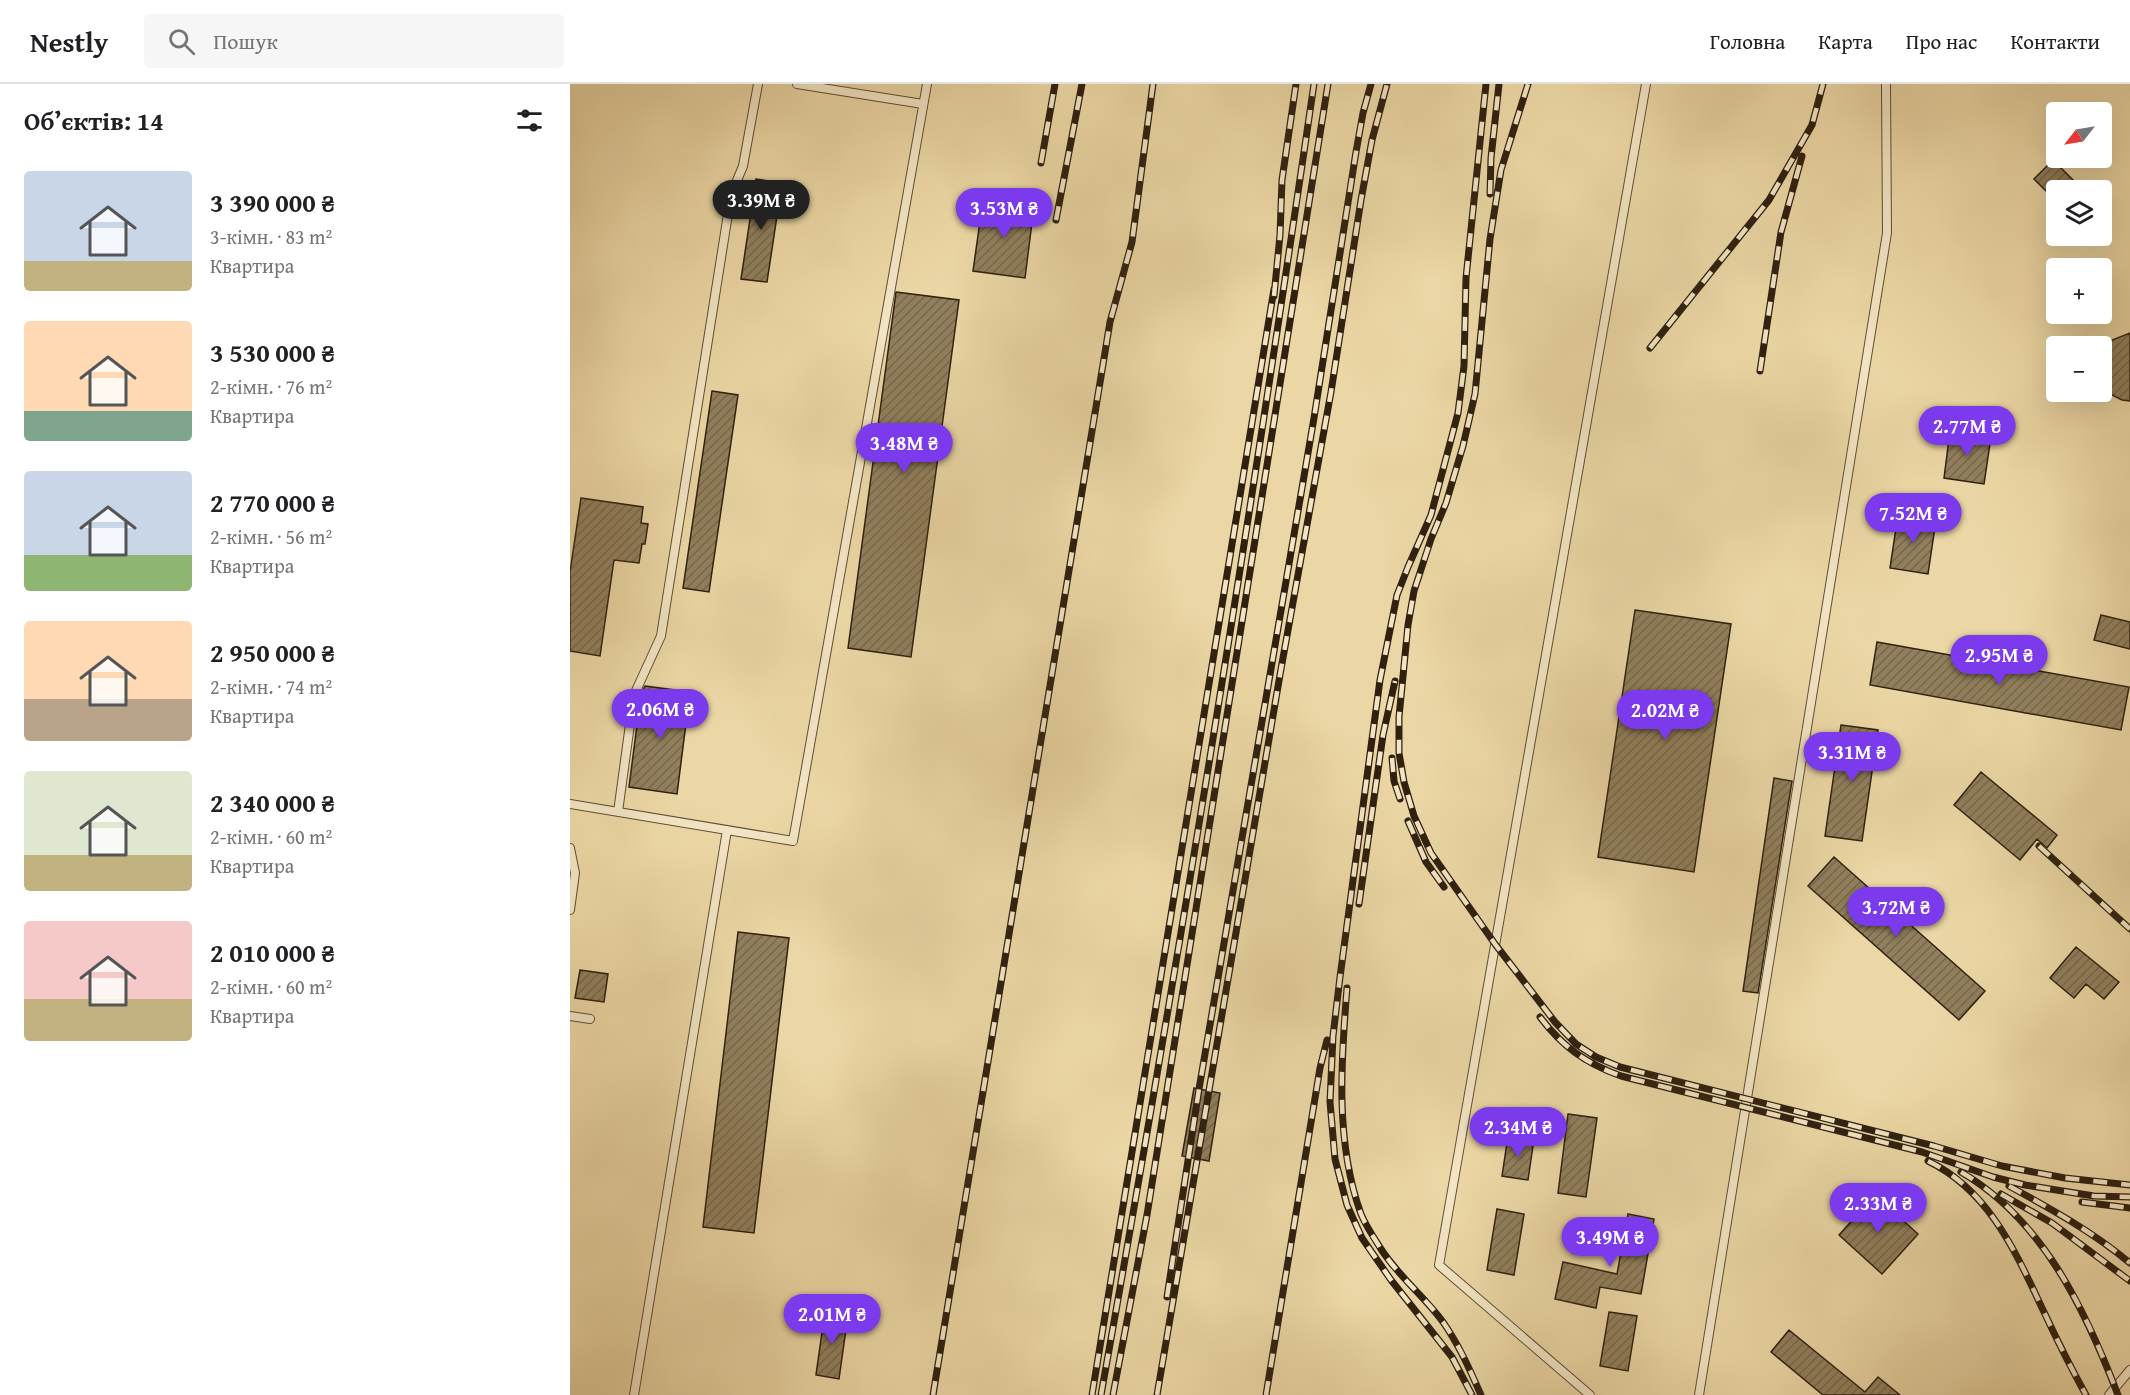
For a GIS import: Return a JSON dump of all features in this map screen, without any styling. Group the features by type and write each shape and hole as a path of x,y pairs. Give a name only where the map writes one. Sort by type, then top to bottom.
{"lane":[{"path":"618,812 634,695 661,636 731,195 743,166 758,84"},
{"path":"797,84 923,104"},
{"path":"570,804 793,841 927,84"},
{"path":"1590,1395 1439,1265 1646,84"},
{"path":"1699,1395 1887,233 1886,84"},
{"path":"634,1395 727,830"},
{"path":"570,848 575,873 570,910"},
{"path":"570,1016 590,1019"},
{"path":"2109,1395 2130,1370"}],"building":[{"path":"2046,167 2061,168 2073,180 2046,180 2046,191 2034,179"},
{"path":"756,179 782,183 767,282 741,279"},
{"path":"983,200 1034,207 1025,278 973,271"},
{"path":"896,292 959,300 911,657 848,648"},
{"path":"2130,333 2130,401 2112,395 2112,340"},
{"path":"712,391 738,395 709,592 683,588"},
{"path":"1950,431 1991,437 1984,484 1944,478"},
{"path":"581,498 643,507 641,523 648,524 639,563 614,560 600,656 570,651 570,572"},
{"path":"1898,515 1936,520 1928,574 1890,568"},
{"path":"1635,610 1731,624 1694,872 1598,857"},
{"path":"2101,615 2130,622 2130,649 2094,640"},
{"path":"1877,642 2129,687 2121,730 1870,685"},
{"path":"645,686 690,692 677,794 629,787 641,694"},
{"path":"1841,725 1878,730 1862,841 1825,836"},
{"path":"1981,772 2057,835 2047,848 2037,839 2020,860 1954,805"},
{"path":"1774,778 1792,781 1758,993 1743,991"},
{"path":"1834,857 1985,991 1959,1020 1808,886"},
{"path":"738,932 789,938 754,1233 703,1227"},
{"path":"2076,947 2119,982 2104,999 2086,984 2074,998 2050,978"},
{"path":"580,970 608,974 604,1002 575,998"},
{"path":"1194,1088 1220,1093 1209,1161 1182,1156"},
{"path":"1568,1114 1597,1118 1586,1197 1558,1193"},
{"path":"1508,1136 1534,1139 1528,1180 1502,1176"},
{"path":"1875,1195 1918,1234 1882,1274 1839,1235"},
{"path":"1497,1209 1524,1214 1514,1275 1487,1270"},
{"path":"1628,1214 1654,1219 1641,1294 1600,1287 1596,1308 1555,1299 1563,1262 1617,1274"},
{"path":"825,1311 848,1315 839,1379 816,1375"},
{"path":"1609,1312 1637,1316 1628,1371 1600,1366"},
{"path":"1789,1330 1865,1392 1878,1377 1900,1395 1823,1395 1771,1352"}],"railway":[{"path":"1041,163 1055,84"},
{"path":"1056,220 1082,84"},
{"path":"933,1395 1110,322 1132,242 1153,84"},
{"path":"1274,296 1282,180 1296,84"},
{"path":"1101,1395 1213,740 1314,84"},
{"path":"1113,1395 1147,1215 1328,84"},
{"path":"1167,1297 1199,1089 1314,418 1356,152 1371,84"},
{"path":"1157,1395 1281,669 1331,392 1361,200 1372,140 1387,84"},
{"path":"1472,1395 1452,1357 1391,1280 1362,1238 1347,1205 1335,1159 1330,1102 1333,1036 1380,680 1397,595 1431,515 1458,413 1464,366 1466,278 1486,84"},
{"path":"1490,194 1491,158 1499,84"},
{"path":"1528,84 1501,170 1490,239 1475,394 1446,503 1414,591 1408,625 1399,717 1399,753 1404,782 1414,816 1431,853 1495,944 1555,1022 1576,1044 1596,1057 1620,1067 1934,1146 2002,1166 2065,1178 2130,1185"},
{"path":"1650,348 1769,200 1812,125 1823,84"},
{"path":"1760,371 1781,232 1802,156"},
{"path":"1092,1395 1274,289"},
{"path":"1359,904 1383,735 1395,681"},
{"path":"1392,758 1394,781 1400,799"},
{"path":"1408,821 1426,862 1444,887"},
{"path":"2039,846 2130,929"},
{"path":"1347,988 1342,1102 1347,1159 1361,1214 1388,1259 1443,1322 1481,1395"},
{"path":"1540,1017 1557,1037 1576,1053 1596,1066 1621,1076 1922,1152 1993,1177 2025,1185 2094,1196 2130,1197"},
{"path":"1266,1395 1320,1068 1327,1040"},
{"path":"1928,1161 1950,1174 1968,1189 1985,1206 1999,1226 2023,1268 2086,1395"},
{"path":"1961,1172 1990,1192 2015,1215 2058,1269 2091,1331 2118,1395"},
{"path":"2009,1186 2087,1231 2130,1263"},
{"path":"2001,1194 2052,1223 2130,1281"},
{"path":"2082,1202 2130,1208"}]}
